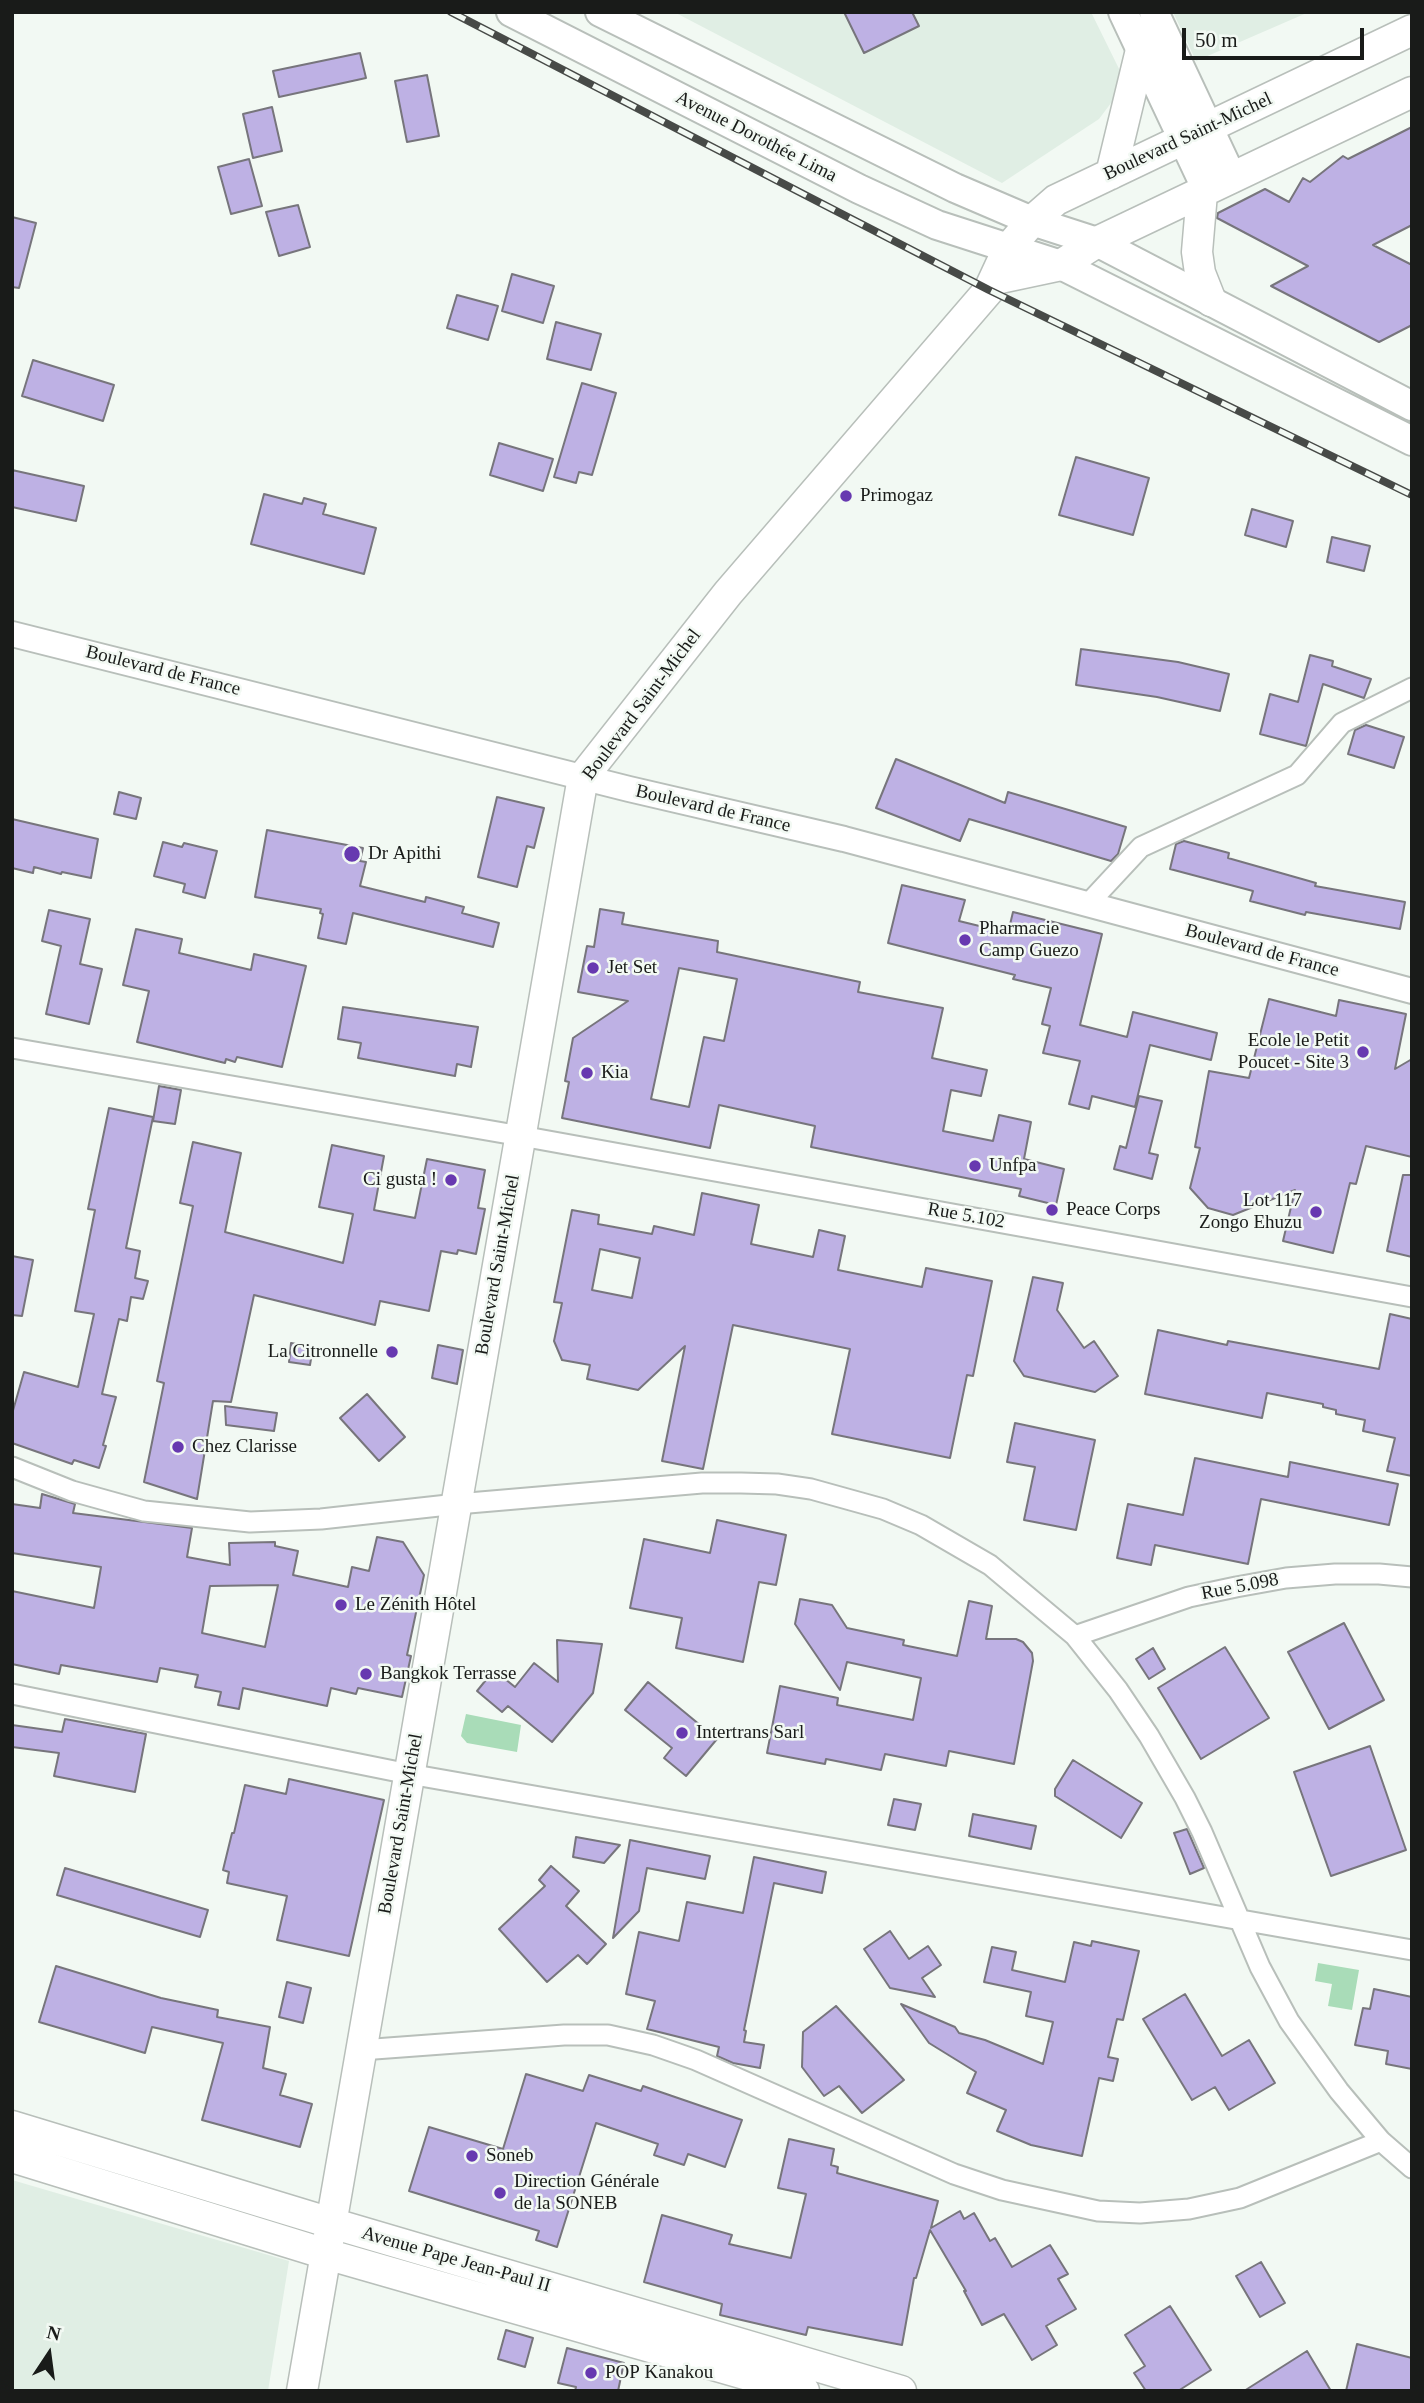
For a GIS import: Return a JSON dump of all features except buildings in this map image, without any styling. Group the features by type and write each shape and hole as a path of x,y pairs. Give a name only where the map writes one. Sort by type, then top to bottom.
{"main road":[{"name":"Avenue Dorothée Lima","path":"511,12 859,189 937,225 1061,265 1412,441"},
{"path":"600,12 955,188 1031,221 1097,242 1407,398"},
{"path":"1123,12 1141,50 1195,134"},
{"path":"1153,12 1213,187 1197,252 1200,273 1211,301"},
{"name":"Boulevard Saint-Michel","path":"302,2391 583,777 728,593 989,290 1008,249 1031,221 1056,200 1412,30"},
{"path":"1111,173 1141,50"},
{"path":"995,279 1061,265 1097,242 1412,92"},
{"name":"Avenue Pape Jean-Paul II","path":"12,2126 901,2391"},
{"name":"Avenue Pape Jean-Paul II","path":"12,2157 326,2254 804,2391"}],"street":[{"name":"Boulevard de France","path":"12,634 583,777 844,839 1412,990"},
{"path":"1088,904 1141,847 1297,775 1342,723 1412,688"},
{"name":"Rue 5.102","path":"12,1048 521,1136 1412,1297"},
{"path":"12,1467 72,1490 144,1511 250,1522 321,1519 457,1504 702,1483 777,1484 811,1489 883,1508 954,1543 990,1565 1075,1636 1118,1690 1149,1736 1202,1832 1238,1919 1289,2021 1339,2091 1381,2141 1412,2168"},
{"name":"Rue 5.098","path":"1075,1636 1189,1597 1286,1578 1335,1574 1412,1577"},
{"path":"12,1694 410,1774 1412,1950"},
{"path":"361,2050 564,2035 608,2035 653,2045 696,2060 954,2174 1002,2190 1098,2211 1140,2213 1189,2209 1240,2198 1381,2141"}],"shaded area":[{"path":"674,12 1091,12 1126,83 1099,119 1002,183"},
{"path":"1173,12 1309,12 1196,61"},
{"path":"466,1714 521,1725 517,1752 467,1743 461,1736"},
{"path":"1318,1963 1359,1970 1352,2010 1328,2006 1332,1984 1315,1981"},
{"path":"12,2180 289,2261 268,2391 12,2391"}],"railway":[{"path":"451,12 989,290 1412,495"}],"place":[{"name":"Primogaz","path":"846,496"},
{"name":"Dr Apithi","path":"352,854"},
{"name":"Pharmacie Camp Guezo","path":"965,940"},
{"name":"Jet Set","path":"593,968"},
{"name":"Ecole le Petit Poucet - Site 3","path":"1363,1052"},
{"name":"Kia","path":"587,1073"},
{"name":"Unfpa","path":"975,1166"},
{"name":"Ci gusta !","path":"451,1180"},
{"name":"Peace Corps","path":"1052,1210"},
{"name":"Lot 117 Zongo Ehuzu","path":"1316,1212"},
{"name":"La Citronnelle","path":"392,1352"},
{"name":"Chez Clarisse","path":"178,1447"},
{"name":"Le Zénith Hôtel","path":"341,1605"},
{"name":"Bangkok Terrasse","path":"366,1674"},
{"name":"Intertrans Sarl","path":"682,1733"},
{"name":"Soneb","path":"472,2156"},
{"name":"Direction Générale de la SONEB","path":"500,2193"},
{"name":"POP Kanakou","path":"591,2373"}]}
